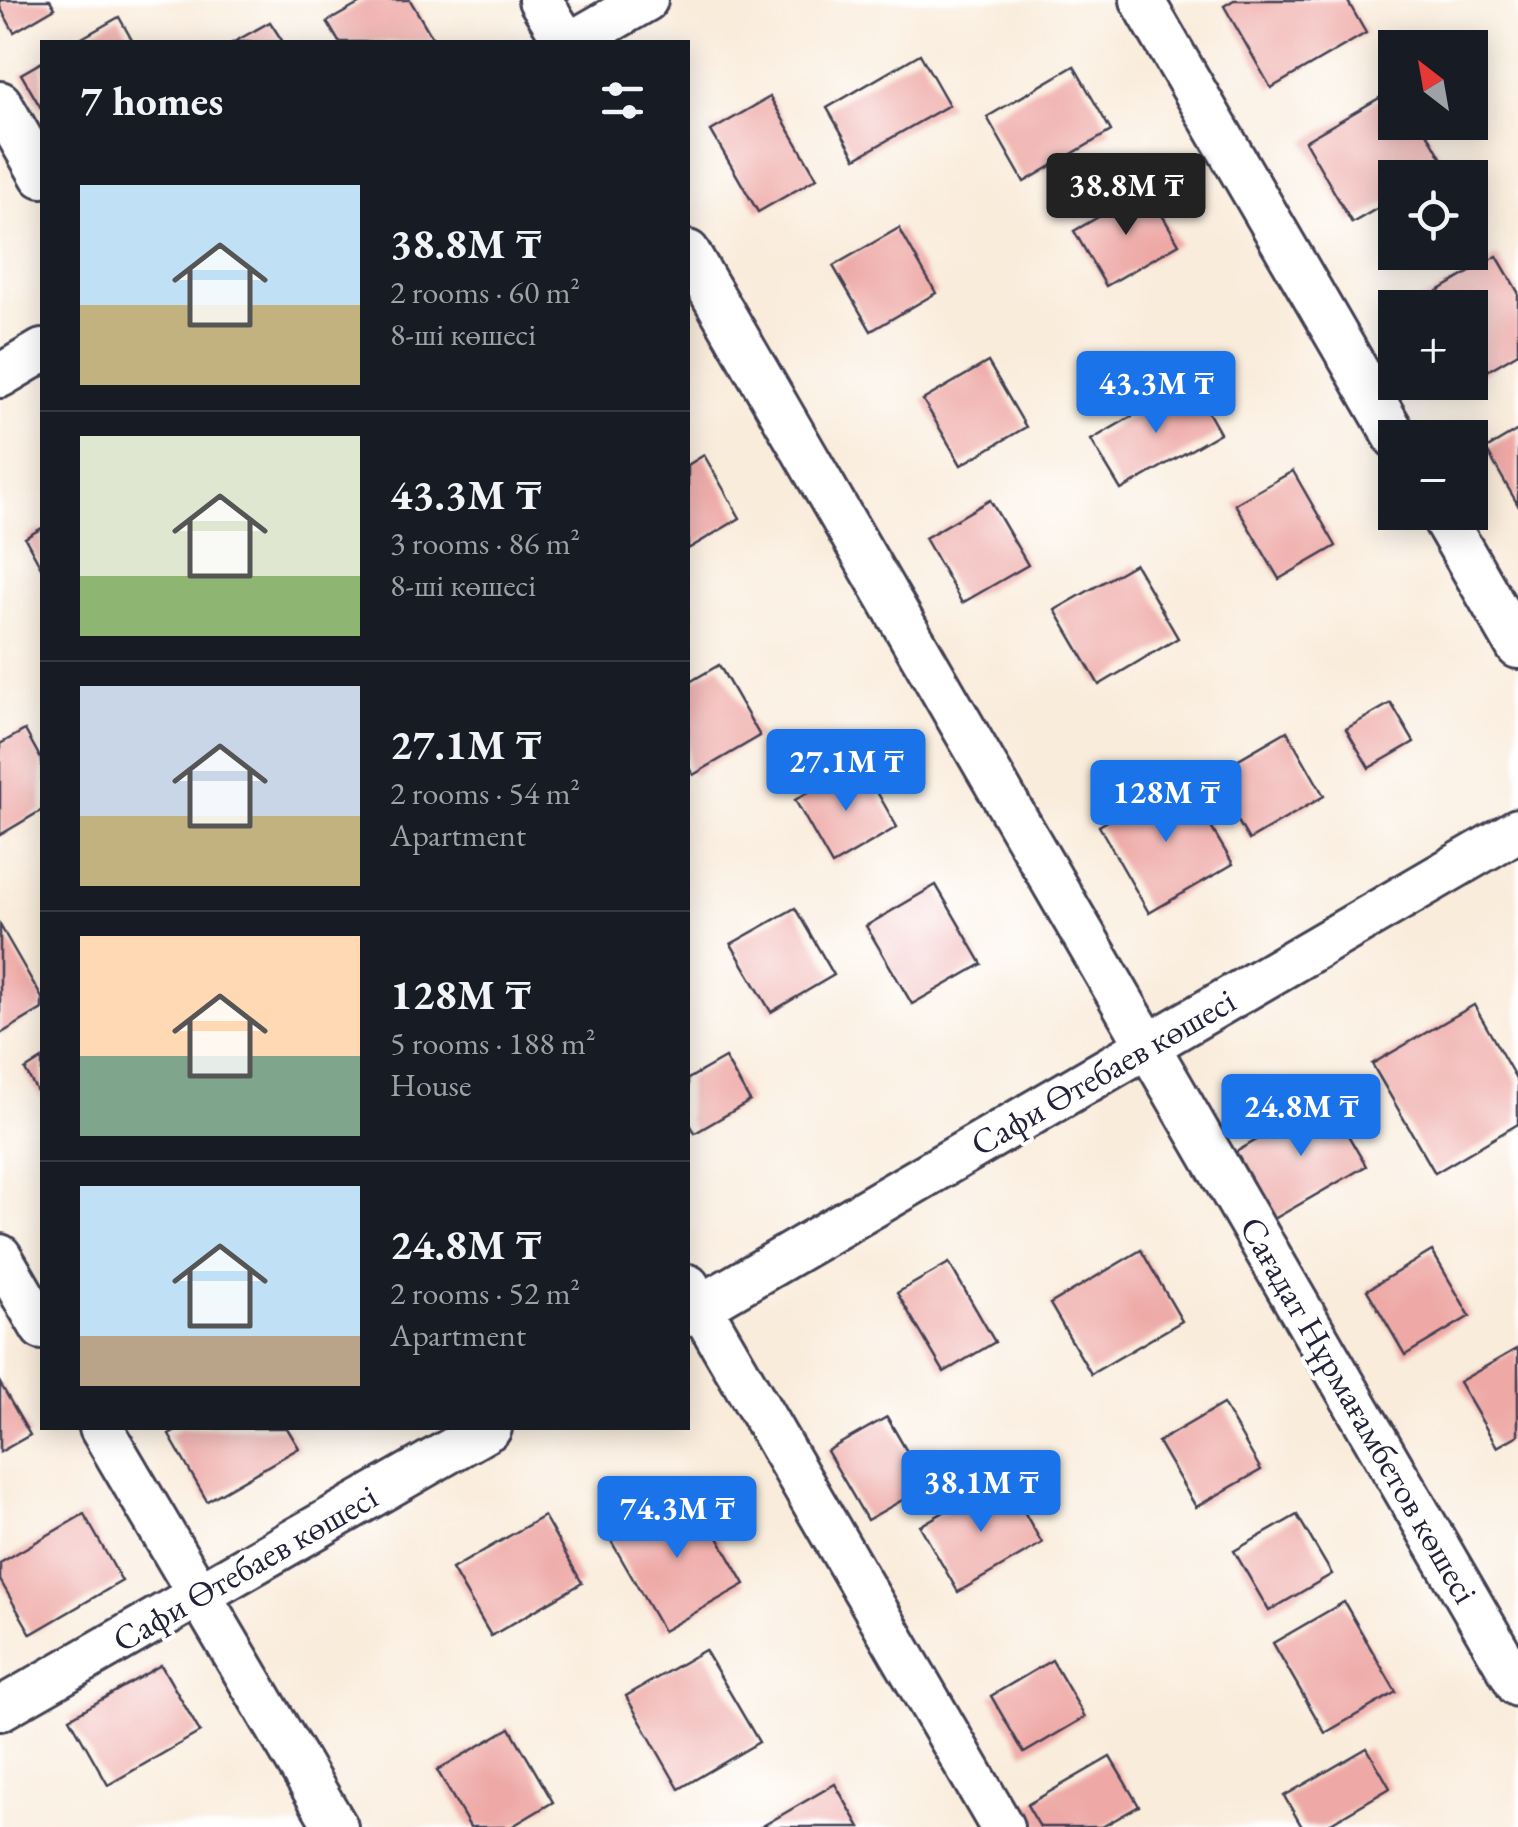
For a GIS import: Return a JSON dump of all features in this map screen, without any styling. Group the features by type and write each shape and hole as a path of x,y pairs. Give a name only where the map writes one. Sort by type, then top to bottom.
{"street":[{"path":"540,0 568,40"},
{"path":"573,40 646,0"},
{"path":"1142,0 1386,420"},
{"path":"0,102 40,172"},
{"name":"Сағадат Нұрмағамбетов көшесі","path":"690,255 1518,1684"},
{"path":"0,376 40,352"},
{"path":"1450,530 1518,647"},
{"name":"Сафи Өтебаев көшесі","path":"692,1302 1148,1045 1518,830"},
{"path":"0,1256 40,1325"},
{"path":"692,1302 1002,1827"},
{"path":"102,1430 336,1827"},
{"name":"Сафи Өтебаев көшесі","path":"0,1708 487,1430"}],"building":[{"path":"0,0 50,0 55,8 14,32"},
{"path":"366,0 410,0 434,40 338,40 327,22"},
{"path":"1234,0 1347,0 1366,33 1271,88 1224,6"},
{"path":"119,17 132,40 79,40"},
{"path":"270,22 282,40 238,40"},
{"path":"920,54 949,105 856,158 827,108"},
{"path":"40,63 40,107 21,74"},
{"path":"1074,66 1111,131 1024,182 987,117"},
{"path":"770,97 817,178 758,212 711,131"},
{"path":"1378,99 1378,140 1431,140 1442,160 1378,160 1378,208 1352,223 1305,141"},
{"path":"1147,189 1179,244 1106,286 1074,231"},
{"path":"899,228 936,293 871,331 833,266"},
{"path":"1497,256 1518,292 1518,353 1488,370 1488,290 1439,290 1473,270 1488,270 1488,261"},
{"path":"988,362 1026,427 961,465 923,400"},
{"path":"1191,382 1220,433 1121,490 1091,440"},
{"path":"1518,430 1518,505 1488,452 1488,448"},
{"path":"704,455 740,518 690,548 690,464"},
{"path":"1293,471 1336,546 1279,579 1235,504"},
{"path":"990,500 1028,565 962,603 925,538"},
{"path":"40,529 40,565 25,538"},
{"path":"1135,564 1178,638 1099,685 1055,610"},
{"path":"719,665 760,736 693,775 690,770 690,682"},
{"path":"1391,703 1414,742 1369,768 1346,729"},
{"path":"25,730 40,757 40,811 0,835 0,744"},
{"path":"1287,731 1324,796 1249,840 1211,775"},
{"path":"860,762 897,827 832,865 795,800"},
{"path":"1182,778 1233,864 1149,913 1099,826"},
{"path":"936,885 982,964 912,1004 866,926"},
{"path":"795,908 834,975 771,1012 731,944"},
{"path":"0,925 40,995 40,1010 0,1034"},
{"path":"1474,1005 1518,1082 1518,1124 1435,1173 1372,1064"},
{"path":"725,1058 750,1101 695,1133 690,1124 690,1078"},
{"path":"40,1060 40,1096 25,1070"},
{"path":"1327,1099 1366,1166 1274,1219 1236,1152"},
{"path":"1141,1250 1182,1321 1091,1374 1050,1304"},
{"path":"1432,1251 1470,1316 1405,1355 1367,1290"},
{"path":"949,1263 995,1342 944,1372 897,1293"},
{"path":"1518,1348 1518,1435 1497,1447 1459,1382"},
{"path":"0,1383 30,1435 0,1452"},
{"path":"1223,1404 1261,1470 1196,1507 1158,1442"},
{"path":"887,1417 927,1486 867,1520 827,1451"},
{"path":"178,1430 288,1430 299,1448 207,1501 169,1435"},
{"path":"1004,1477 1042,1543 958,1592 920,1526"},
{"path":"691,1491 745,1584 663,1631 610,1539"},
{"path":"84,1514 122,1581 31,1634 0,1580 0,1563"},
{"path":"1297,1515 1332,1574 1269,1611 1234,1551"},
{"path":"544,1516 582,1583 491,1636 452,1569"},
{"path":"1344,1602 1396,1692 1325,1733 1273,1643"},
{"path":"705,1650 759,1742 679,1789 626,1696"},
{"path":"1052,1660 1085,1717 1024,1753 991,1696"},
{"path":"161,1665 200,1732 108,1785 70,1718"},
{"path":"510,1728 553,1802 511,1827 470,1827 437,1770"},
{"path":"1367,1748 1390,1788 1324,1827 1302,1827 1284,1796"},
{"path":"1110,1757 1139,1806 1102,1827 1040,1827 1027,1805"},
{"path":"835,1784 860,1827 761,1827"}]}
